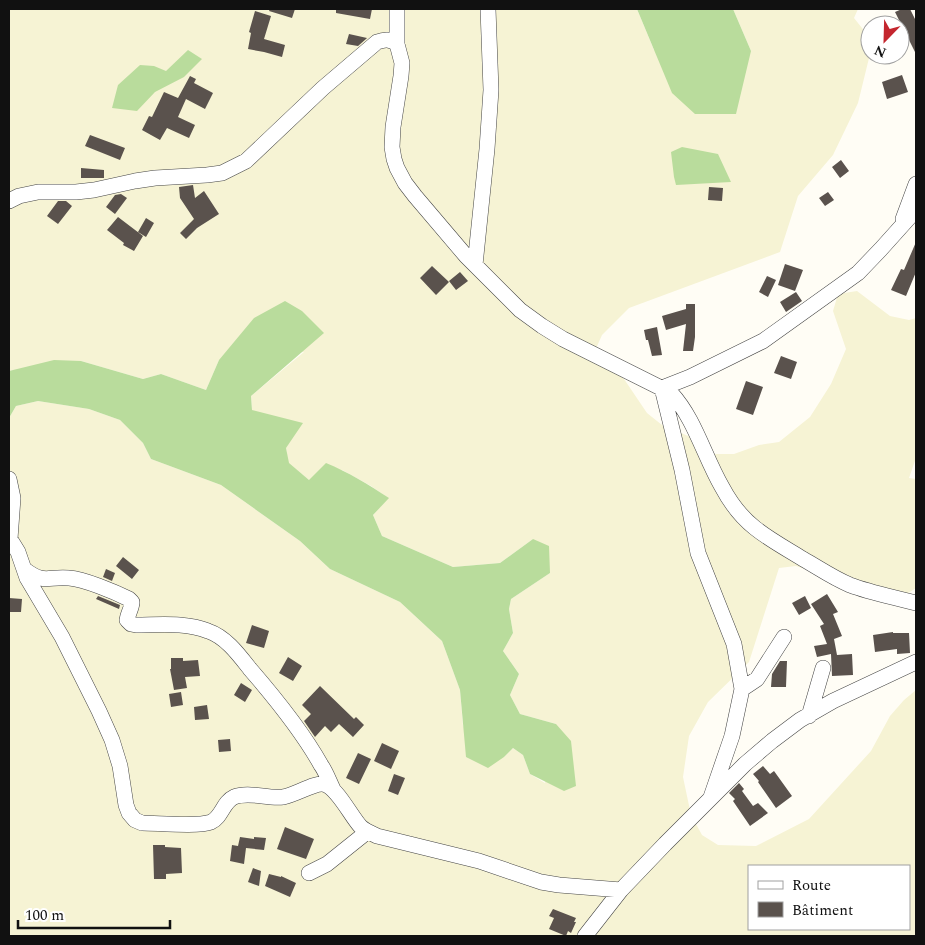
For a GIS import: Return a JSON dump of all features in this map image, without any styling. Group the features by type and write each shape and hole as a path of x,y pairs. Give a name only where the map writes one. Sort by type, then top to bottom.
{"street":[{"path":"397,9 397,44 402,63 393,127 392,147 394,159 405,183 458,247 520,310 542,326 580,348 670,393 682,407 720,484 737,509 754,527 831,576 866,590 916,603"},
{"path":"475,266 491,90 488,9"},
{"path":"9,201 19,196 38,192 76,192 155,178 222,173 246,161 323,88 377,42 384,39 391,40 397,44"},
{"path":"900,227 916,184"},
{"path":"662,388 690,377 764,341 858,273 916,210"},
{"path":"662,388 682,470 698,553 734,644 742,689 732,736 711,797"},
{"path":"9,479 13,498 10,539 18,552 27,578 62,637 112,740 120,766 126,805 129,813 135,820 142,823 198,824 210,822 219,816 227,803 237,796 284,797 323,784 333,789"},
{"path":"24,570 38,578 47,580 60,578 81,580 129,599 132,602 132,606 127,620 131,624 195,627 209,631 222,639 276,699 322,766 333,789 359,825 367,832 479,861 541,882 621,890"},
{"path":"742,689 757,679 784,637"},
{"path":"584,936 621,890 711,797 772,741 800,720 833,701 916,662"},
{"path":"809,716 823,668"},
{"path":"310,873 327,864 367,832"}],"shaded area":[{"path":"9,9 637,9 654,50 751,51 733,9 858,9 854,18 860,26 860,65 867,65 858,103 833,155 798,196 780,252 629,308 602,335 594,353 624,379 647,413 662,425 700,441 715,454 734,454 759,445 779,442 810,417 831,384 846,349 833,311 838,294 857,291 890,316 909,320 916,318 916,458 909,478 916,479 916,588 899,599 796,566 779,568 749,662 708,702 689,736 683,777 691,815 702,835 718,845 756,846 809,819 871,751 890,716 916,690 916,936 9,936 9,418 16,406 38,401 89,409 120,420 143,443 151,459 221,485 300,541 330,569 400,602 442,641 460,690 463,726 504,757 513,748 523,755 530,774 545,783 556,724 520,714 510,695 519,674 503,651 513,633 509,609 511,599 550,573 533,539 500,563 453,567 382,536 373,515 388,498 371,486 342,470 309,480 288,463 286,448 252,410 251,396 304,352 219,360 206,390 161,374 143,379 81,361 9,371"}],"green space":[{"path":"637,9 733,9 751,51 736,114 695,114 672,93"},
{"path":"188,50 202,59 184,77 155,92 137,111 112,108 118,85 140,65 154,66 166,71"},
{"path":"682,147 718,154 731,182 676,185 671,152"},
{"path":"285,301 302,311 324,333 251,396 252,410 303,423 286,448 289,463 309,480 326,463 389,498 373,515 382,536 453,567 500,563 533,539 549,546 550,573 511,599 509,609 513,633 503,651 519,674 510,695 520,714 556,724 571,741 576,786 564,791 530,774 523,755 513,748 488,768 466,757 460,690 442,641 400,602 330,569 300,541 221,485 151,459 143,443 120,420 89,409 38,401 16,406 9,418 9,371 54,360 81,361 143,379 161,374 206,390 219,360 254,318"}],"building":[{"path":"270,9 295,9 292,18 269,11"},
{"path":"336,9 372,9 370,19 336,13"},
{"path":"902,9 910,9 916,21 916,54 910,42 910,15 896,15 895,12"},
{"path":"255,11 271,16 264,39 285,45 282,57 248,49 251,33 249,32"},
{"path":"349,34 367,38 358,46 346,44"},
{"path":"902,75 908,92 887,99 882,82"},
{"path":"190,76 196,79 194,83 213,93 205,109 186,99 178,117 195,125 189,138 167,128 160,140 142,130 149,116 152,117 164,92 178,98"},
{"path":"90,135 125,148 120,160 85,146"},
{"path":"841,160 849,171 840,178 832,167"},
{"path":"81,168 104,170 104,178 81,178"},
{"path":"193,185 195,198 204,191 219,214 197,228 186,239 180,233 194,219 180,198 179,187"},
{"path":"709,187 723,188 722,201 708,200"},
{"path":"828,192 834,200 825,206 819,198"},
{"path":"121,194 127,198 115,214 106,207 115,195"},
{"path":"58,201 66,201 72,206 58,224 47,216"},
{"path":"118,217 143,236 134,251 123,245 124,243 107,230"},
{"path":"146,218 154,223 146,237 138,232"},
{"path":"916,242 916,272 906,296 891,290 901,269 904,270"},
{"path":"785,264 803,270 795,291 778,285"},
{"path":"432,266 449,282 436,295 420,278"},
{"path":"460,272 468,281 456,290 449,281"},
{"path":"767,276 776,280 768,297 759,292"},
{"path":"796,292 802,301 786,312 780,302"},
{"path":"686,304 695,304 693,351 683,351 686,324 666,330 662,316 686,309"},
{"path":"657,327 662,355 652,356 644,330"},
{"path":"781,356 797,362 791,379 774,373"},
{"path":"746,381 763,387 753,415 736,409"},
{"path":"123,557 139,570 132,579 116,566"},
{"path":"106,569 115,573 112,581 103,577"},
{"path":"827,594 838,612 833,614 842,636 834,639 837,655 852,654 853,675 832,676 831,654 817,657 814,646 827,644 820,626 824,624 811,604"},
{"path":"98,596 120,605 119,609 96,599"},
{"path":"805,596 811,608 799,615 792,603"},
{"path":"9,598 22,599 21,612 9,612"},
{"path":"252,625 269,631 264,648 246,643"},
{"path":"893,632 909,633 910,653 897,654 897,649 875,652 873,635"},
{"path":"288,657 302,666 293,681 279,673"},
{"path":"171,658 183,658 183,661 198,660 200,676 185,677 187,688 174,690 170,669"},
{"path":"780,661 787,661 786,687 771,687 772,674"},
{"path":"241,683 252,690 245,702 234,695"},
{"path":"320,686 354,719 356,717 364,725 353,737 339,724 331,732 325,726 315,737 304,721 311,714 302,705"},
{"path":"181,692 183,705 171,707 169,694"},
{"path":"207,705 209,719 195,720 194,707"},
{"path":"230,739 231,751 219,752 218,740"},
{"path":"382,743 399,751 391,769 374,761"},
{"path":"358,753 371,759 359,784 346,778"},
{"path":"763,766 770,774 774,771 792,796 776,808 753,774"},
{"path":"394,774 405,778 398,795 388,791"},
{"path":"739,783 744,789 742,791 753,806 758,803 768,813 750,826 733,801 735,799 729,793"},
{"path":"285,827 314,839 306,859 277,849"},
{"path":"240,837 266,838 264,850 246,848 244,864 230,861 232,845 238,846"},
{"path":"153,845 181,848 182,873 166,874 166,879 154,879"},
{"path":"253,868 261,871 259,886 248,882"},
{"path":"269,874 281,876 296,883 290,897 265,886"},
{"path":"553,909 576,918 571,933 568,931 566,936 549,929 554,918 549,916"}]}
